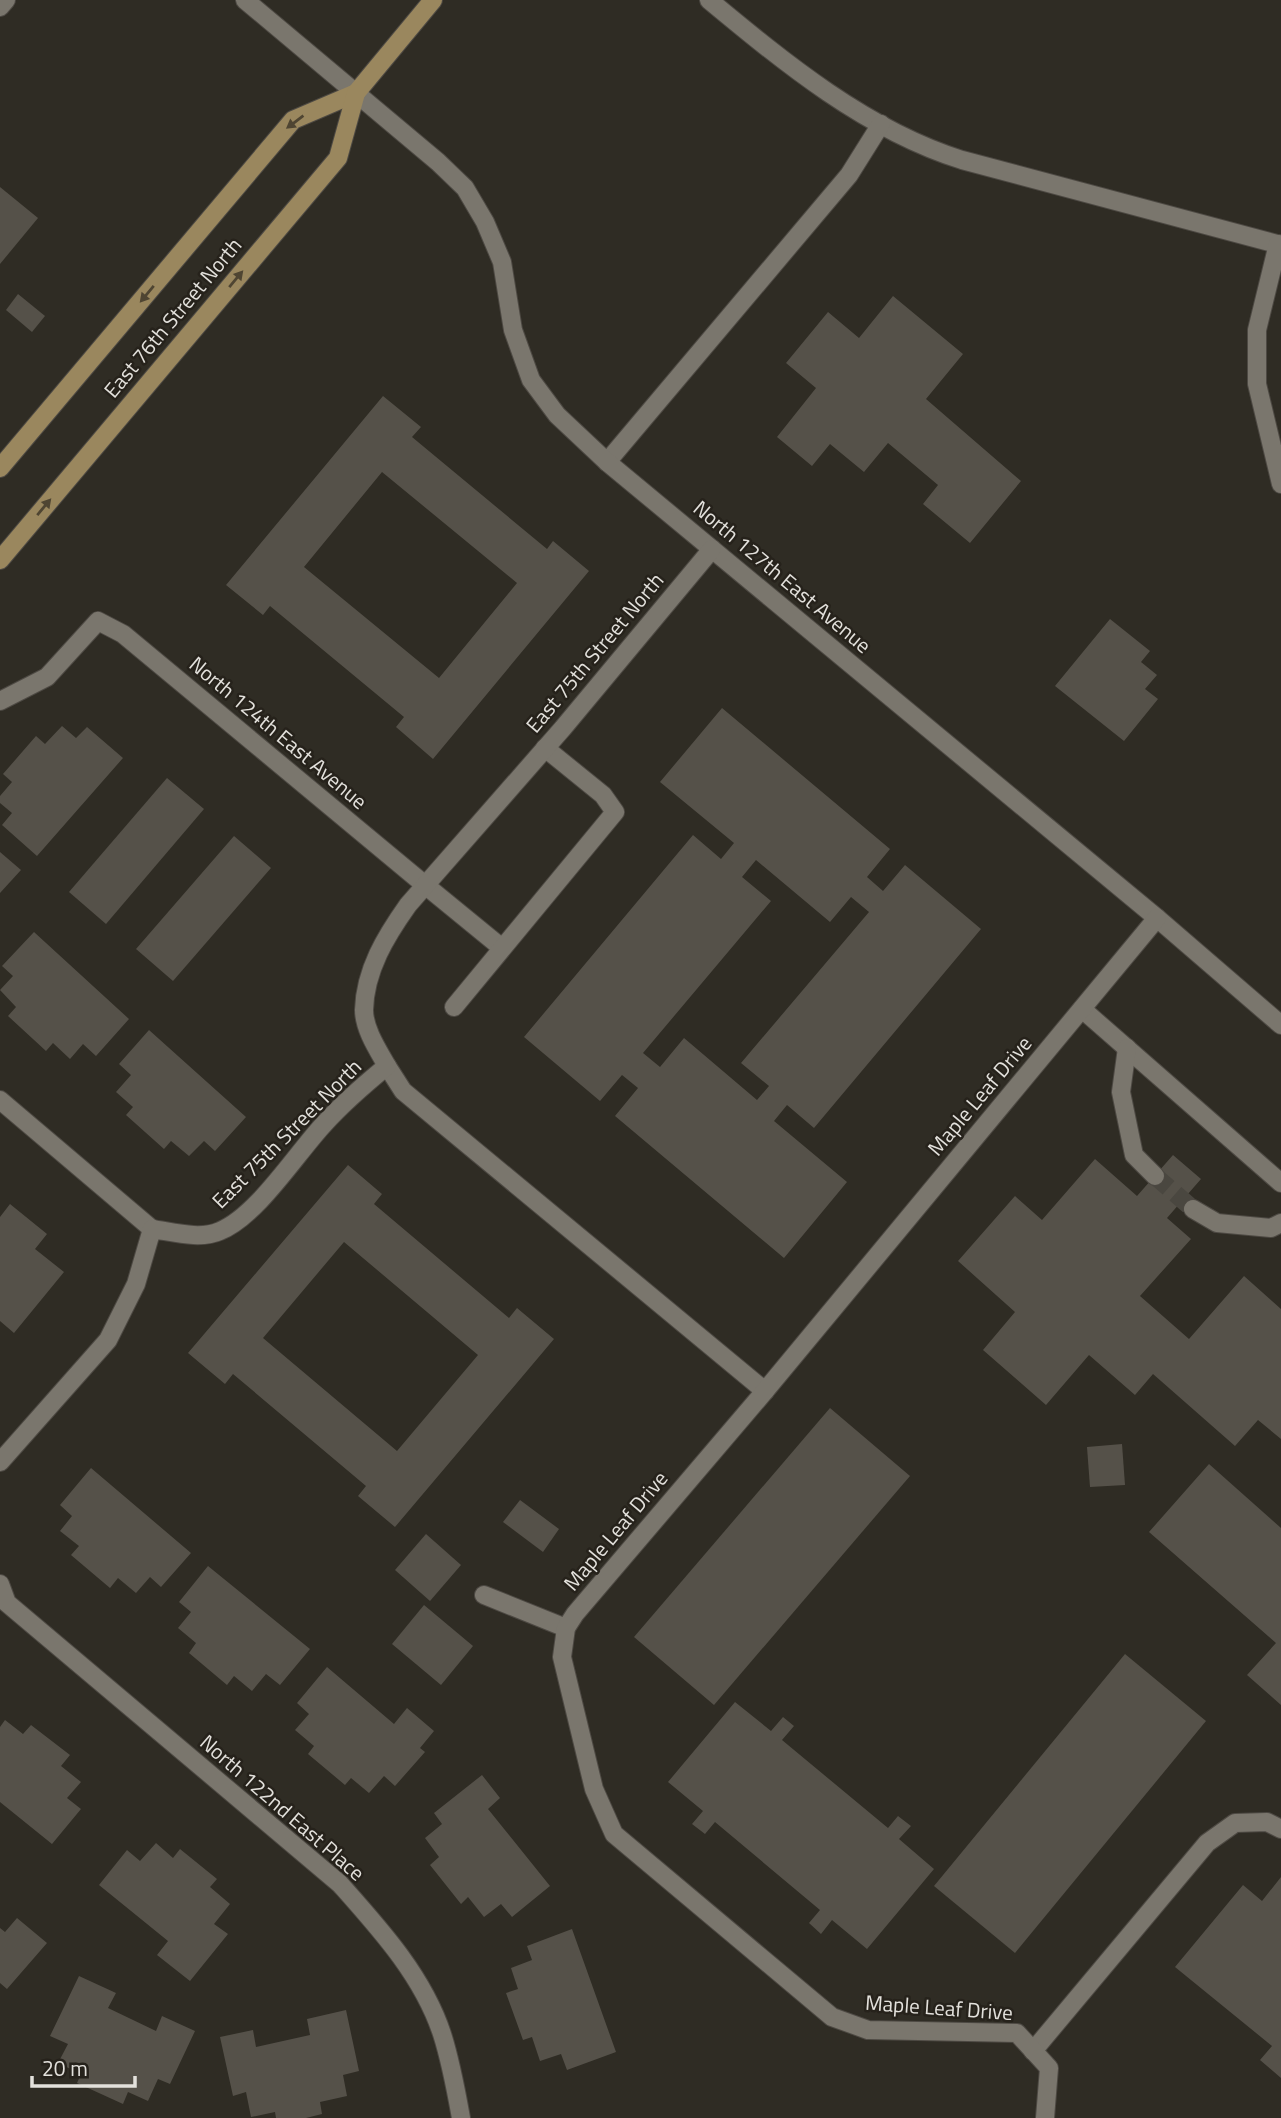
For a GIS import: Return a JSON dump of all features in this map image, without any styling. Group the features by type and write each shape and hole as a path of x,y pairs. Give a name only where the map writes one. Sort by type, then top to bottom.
{"main road":[{"name":"East 76th Street North","path":"0,560 338,158 356,93 433,0"},
{"name":"East 76th Street North","path":"0,468 293,120 356,93"}],"street":[{"path":"0,7 6,0"},
{"name":"North 127th East Avenue","path":"245,0 438,162 465,188 485,222 502,261 513,330 531,380 557,415 607,461 1157,918 1281,1025"},
{"path":"709,0 786,64 913,142 962,160 1280,244 1257,330 1257,384 1281,484"},
{"path":"607,461 849,175 881,124"},
{"name":"East 75th Street North","path":"152,1229 206,1236 221,1231 240,1219 323,1125 387,1066 372,1040 364,1012 371,968 387,934 408,905 545,748 712,549"},
{"name":"North 124th East Avenue","path":"0,701 47,677 98,621 123,634 502,948"},
{"path":"454,1007 615,812 603,796 545,748"},
{"name":"Maple Leaf Drive","path":"1045,2118 1049,2068 1017,2033 868,2030 832,2017 614,1834 594,1789 562,1657 566,1628 575,1614 765,1391 1157,918"},
{"path":"1082,1009 1281,1183"},
{"path":"1127,1048 1121,1092 1123,1105 1134,1155 1155,1176"},
{"path":"387,1066 403,1091 765,1391"},
{"path":"0,1100 152,1229 136,1284 107,1340 0,1462"},
{"path":"1194,1209 1217,1223 1271,1228 1281,1223"},
{"name":"North 122nd East Place","path":"0,1584 7,1603 340,1884 375,1924 401,1957 441,2032 454,2076 461,2118"},
{"path":"484,1595 566,1628"},
{"path":"1033,2051 1207,1843 1235,1823 1267,1822 1281,1829"}],"building":[{"path":"0,187 38,218 0,264"},
{"path":"18,294 45,316 32,332 6,310"},
{"path":"893,296 963,354 926,399 1021,481 970,543 923,504 938,485 888,443 864,472 830,444 812,466 777,437 816,388 786,363 828,312 859,338"},
{"path":"383,396 421,427 412,437 547,549 553,541 589,571 433,759 396,727 404,717 270,606 263,615 226,585","holes":["382,472 517,583 439,678 304,567"]},
{"path":"1110,619 1150,651 1141,662 1157,675 1145,689 1158,699 1124,741 1055,686"},
{"path":"722,708 890,849 867,877 883,891 905,865 981,929 814,1128 787,1105 774,1121 847,1182 784,1258 615,1116 638,1088 622,1075 600,1101 524,1037 693,835 721,859 734,843 660,782","holes":["756,860 830,922 851,897 869,912 741,1063 769,1086 757,1100 684,1038 660,1067 643,1053 771,901 742,877"]},
{"path":"62,726 76,738 87,727 123,758 37,856 2,825 12,813 0,803 0,796 12,782 3,774 36,736 45,744"},
{"path":"167,778 204,809 106,924 69,892"},
{"path":"234,836 271,868 173,981 136,949"},
{"path":"0,852 21,870 0,893"},
{"path":"34,932 129,1019 96,1056 83,1044 70,1059 53,1043 46,1051 8,1016 16,1007 0,990 13,976 2,966"},
{"path":"149,1030 246,1117 215,1151 204,1141 189,1156 171,1141 164,1149 126,1115 133,1107 116,1092 131,1075 119,1064"},
{"path":"1173,1155 1201,1179 1167,1218 1191,1239 1140,1296 1189,1339 1244,1276 1281,1309 1281,1439 1258,1420 1235,1446 1153,1374 1135,1395 1089,1355 1046,1405 983,1350 1015,1312 958,1261 1015,1196 1042,1220 1095,1159 1137,1196"},
{"path":"348,1165 382,1194 374,1204 509,1318 517,1308 554,1339 395,1527 358,1496 366,1486 233,1374 225,1384 188,1353","holes":["344,1242 478,1355 397,1451 263,1338"]},
{"path":"10,1204 47,1234 35,1249 64,1272 14,1333 0,1321 0,1217"},
{"path":"830,1408 910,1476 714,1705 634,1637"},
{"path":"1122,1444 1125,1485 1090,1487 1087,1447"},
{"path":"1209,1464 1281,1528 1281,1705 1247,1675 1276,1643 1149,1532"},
{"path":"91,1468 191,1553 161,1587 150,1577 136,1593 118,1578 110,1588 71,1555 79,1546 60,1531 72,1516 60,1505"},
{"path":"520,1500 559,1529 543,1552 503,1522"},
{"path":"426,1534 461,1565 430,1601 395,1570"},
{"path":"208,1566 310,1649 280,1685 266,1674 252,1691 234,1676 227,1685 189,1653 196,1643 178,1628 191,1612 179,1602"},
{"path":"424,1605 473,1646 441,1685 392,1644"},
{"path":"1125,1654 1206,1721 1015,1953 934,1886"},
{"path":"327,1667 394,1724 407,1708 434,1731 420,1748 425,1752 395,1786 384,1776 369,1793 351,1778 345,1785 308,1754 314,1746 295,1730 309,1714 297,1703"},
{"path":"735,1702 771,1731 783,1717 794,1726 782,1740 888,1828 898,1816 911,1826 899,1839 934,1869 867,1949 832,1920 821,1934 809,1923 820,1910 715,1822 705,1834 692,1824 703,1811 668,1782"},
{"path":"5,1720 23,1734 31,1725 70,1755 61,1766 81,1782 67,1798 81,1809 52,1844 0,1802 0,1727"},
{"path":"482,1775 500,1798 488,1809 550,1886 512,1917 501,1904 484,1917 468,1897 461,1904 430,1865 439,1857 425,1838 442,1824 434,1813"},
{"path":"156,1843 173,1858 180,1849 217,1879 210,1887 230,1904 214,1924 228,1934 190,1981 157,1955 168,1941 99,1885 127,1850 140,1861"},
{"path":"1281,1877 1281,2078 1260,2060 1272,2046 1175,1967 1243,1885 1262,1901"},
{"path":"17,1918 47,1943 7,1989 0,1983 0,1928 5,1932"},
{"path":"572,1929 616,2052 567,2070 561,2054 540,2061 532,2037 523,2040 506,1993 518,1989 511,1968 532,1960 527,1946"},
{"path":"79,1976 116,1993 108,2008 156,2031 162,2016 195,2031 170,2084 158,2079 148,2101 128,2092 123,2104 77,2083 81,2074 58,2063 68,2044 50,2036"},
{"path":"346,2010 359,2071 343,2075 347,2096 320,2102 322,2114 306,2118 276,2118 275,2112 251,2117 246,2092 233,2096 220,2037 253,2030 256,2047 310,2035 307,2019"}],"tunnel":[{"path":"1155,1176 1193,1209"}]}
